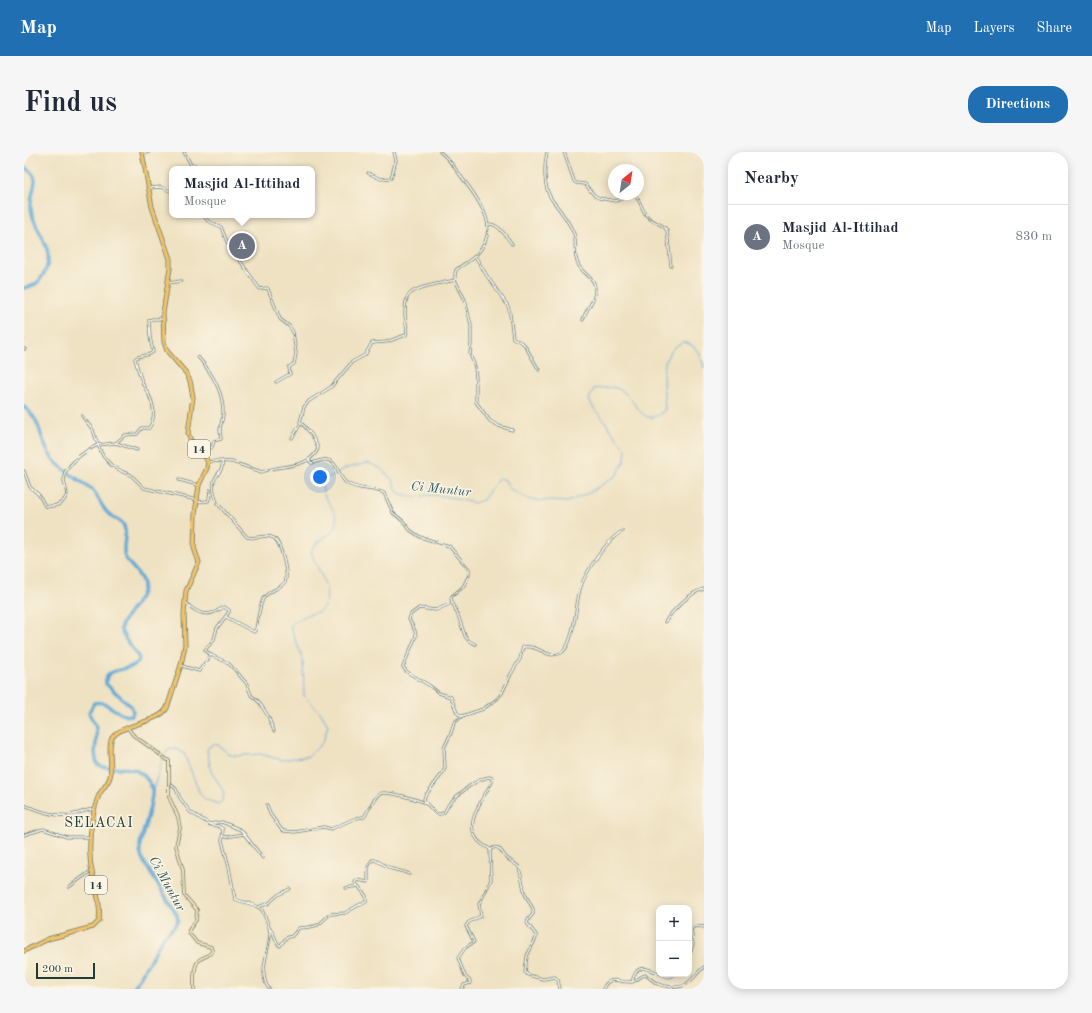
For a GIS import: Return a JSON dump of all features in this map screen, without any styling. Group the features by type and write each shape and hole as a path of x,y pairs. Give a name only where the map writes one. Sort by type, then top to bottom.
{"highway":[{"name":"14","path":"24,951 48,939 93,927 97,924 99,919 100,903 91,871 89,854 95,809 99,794 108,780 110,772 110,748 112,738 115,734 155,718 165,712 168,706 185,644 185,602 187,587 199,562 194,548 197,501 199,485 207,468 208,462 190,439 188,433 193,402 192,386 186,373 167,351 163,339 163,319 170,257 152,207 142,153"}],"main road":[{"path":"128,728 133,735 167,759 170,764 169,797 178,817 180,828 176,846 183,870 184,895 197,910 196,920 190,929 190,933 197,943 211,947 212,951 210,955 200,959 198,962 194,974 194,989"}],"street":[{"path":"142,153 149,152"},
{"path":"184,152 191,165 196,166"},
{"path":"368,173 381,179 391,178 396,160 394,152"},
{"path":"440,152 448,159 478,199 485,213 488,224 486,239 475,256 456,270 455,280 464,300 471,325 472,342 470,354 476,378 476,402 490,421 499,426 512,430"},
{"path":"547,152 545,167 548,192 552,200 558,205 574,234 578,265 595,284 593,301 583,320"},
{"path":"564,152 574,182 585,184 596,196 608,199"},
{"path":"148,188 160,187 169,191"},
{"path":"639,200 648,217 665,226 668,230 671,266"},
{"path":"206,218 221,228 227,242 260,288 268,289 280,319 289,326 294,336 296,355 294,364 289,367 290,373 276,382"},
{"path":"488,224 493,224 498,228 512,244"},
{"path":"238,257 252,250 244,233"},
{"path":"475,256 508,306 512,338 524,344 539,370"},
{"path":"292,438 300,423 301,415 307,403 331,386 352,362 365,355 372,343 389,341 407,334 405,311 407,298 411,293 424,287 455,280"},
{"path":"167,284 181,281"},
{"path":"116,443 125,435 137,434 142,428 151,427 153,407 149,394 143,385 135,360 137,357 151,354 152,352 149,320 163,319"},
{"path":"198,357 209,370 217,386 223,405 223,417 220,431 222,438 214,441 212,447 202,453"},
{"path":"82,416 93,430 103,456 111,465 131,475 144,488 204,503 209,499 210,490"},
{"path":"208,462 222,461 239,463 262,472 272,468 293,466 309,459 318,447 305,426 300,423"},
{"path":"24,471 30,487 39,494 45,506 56,505 64,500 68,491 64,481 65,472 91,448 98,445 116,443 138,450"},
{"path":"309,459 311,463 327,460 335,464 342,480 358,489 384,493 392,510 410,530 420,537 449,546 455,552 470,572 463,587 451,597 452,603 465,636 469,641 475,644"},
{"path":"222,461 222,468 214,483 215,498 217,503 247,537 268,536 277,541 281,551 286,578 282,584 264,598 254,632 226,617"},
{"path":"179,480 199,485"},
{"path":"426,804 425,797 441,776 444,769 444,748 454,723 462,716 483,709 497,699 502,693 520,659 523,647 534,647 548,654 563,651 572,635 577,602 584,579 608,543 623,531"},
{"path":"665,622 678,606 698,591 704,589"},
{"path":"185,602 194,611 210,614 224,606 229,612 218,626 214,638 206,649 211,656 227,662 247,684 253,697 260,703 271,721 274,731"},
{"path":"452,603 436,610 419,608 410,616 409,619 415,630 416,636 414,644 403,667 407,672 429,685 439,693 452,698 457,713 462,716"},
{"path":"180,665 199,671 211,656"},
{"path":"267,805 270,814 282,830 295,832 324,828 331,829 357,818 363,818 373,801 382,793 400,796 426,804 438,814 444,813 449,804 478,780 491,777 492,782 475,812 472,825 473,832 478,841 490,849 498,848 506,858 518,866 526,896 533,909 533,914 527,923 536,935 527,956 525,972 528,975 545,979 555,977 558,980 560,989"},
{"path":"169,783 176,789 180,798 190,812 209,824 223,830 222,841 235,899 259,907 262,910 270,935 264,967 266,984 265,989"},
{"path":"24,805 64,816 95,809"},
{"path":"209,824 222,822 241,830 263,858"},
{"path":"24,835 40,829 67,837 91,837"},
{"path":"222,836 244,834"},
{"path":"462,989 464,985 470,983 470,981 465,976 458,958 465,948 474,942 466,926 469,922 481,916 479,904 491,880 490,849"},
{"path":"269,928 274,933 280,946 286,938 292,936 299,928 309,928 319,925 330,914 345,913 366,901 366,896 355,882 357,880 368,882 368,867 372,860 375,860 392,869 409,874"},
{"path":"69,887 91,871"},
{"path":"346,888 357,886"},
{"path":"259,907 270,903 278,895 290,889"},
{"path":"692,947 691,929 695,926 704,927"},
{"path":"603,989 607,983 614,980 632,982 645,975 649,976 660,985 675,988 683,987 687,985 704,966"},
{"path":"632,982 638,970 650,969 656,972"},
{"path":"266,984 269,989"}],"waterway":[{"path":"24,167 34,176 35,185 31,208 36,225 47,249 48,257 47,266 39,281 24,288"},
{"name":"Ci Muntur","path":"153,791 163,757 168,750 176,749 184,753 200,794 205,799 218,804 222,801 224,794 211,771 207,750 210,746 214,744 218,745 234,756 260,754 282,760 309,756 323,742 328,725 320,712 304,696 303,659 290,626 303,617 319,612 325,605 327,598 325,584 311,551 318,542 332,532 337,523 335,513 324,495 322,485 327,477 334,476 344,469 367,463 380,468 393,480 397,492 401,494 417,497 429,495 443,496 474,503 483,500 499,478 505,480 510,489 530,500 568,502 592,491 617,475 625,460 626,448 595,410 589,399 594,389 608,387 619,389 646,416 657,416 665,410 663,380 665,362 675,347 684,342 692,346 700,355 704,368"},
{"path":"24,407 35,419 45,446 53,459 66,471 91,489 108,513 121,521 125,528 125,557 129,564 138,573 143,584 143,590 140,596 121,626 122,633 139,658 138,662 131,667 110,673 106,679 106,684 131,706 133,711 132,715 122,714 109,706 99,703 94,703 89,712 96,727 95,756 98,765 102,767 128,768 136,770 145,777 151,786 151,801 140,844 140,852 142,859 177,915 178,921 164,936 133,989"}],"place":[{"name":"Masjid Al-Ittihad","path":"242,246"}],"district":[{"name":"SELACAI","path":"99,822"}]}
